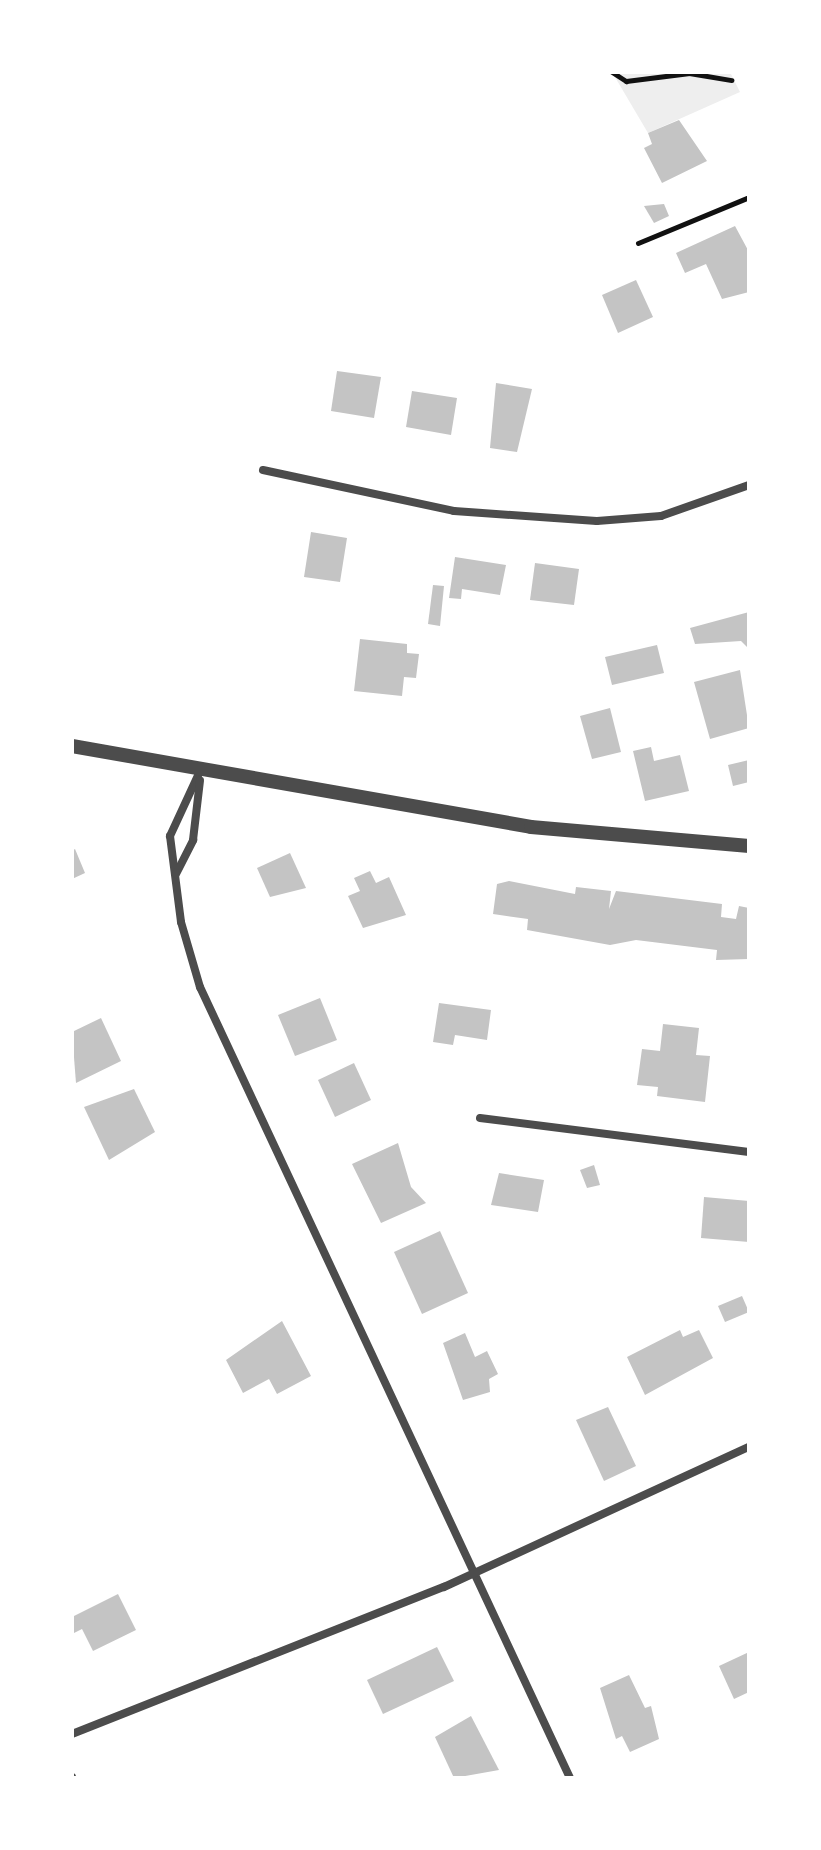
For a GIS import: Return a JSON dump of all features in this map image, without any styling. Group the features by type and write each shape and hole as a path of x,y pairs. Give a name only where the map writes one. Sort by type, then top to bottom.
{"street":[{"path":"263,470 454,511 597,521 661,516 749,485"},
{"path":"72,746 531,827 749,846"},
{"path":"201,769 170,836 200,987 570,1778"},
{"path":"176,875 193,840 201,769"},
{"path":"480,1118 749,1152"},
{"path":"72,1734 474,1573 749,1447"}],"path":[{"path":"612,72 626,81 689,73 731,80"},
{"path":"638,243 749,197"}],"shaded area":[{"path":"612,72 730,72 740,92 648,133"}],"building":[{"path":"679,120 707,161 662,183 644,148 652,144 648,133"},
{"path":"664,204 669,216 654,223 644,206"},
{"path":"735,226 749,252 749,292 722,299 706,264 685,273 676,253"},
{"path":"636,280 653,317 618,333 602,295"},
{"path":"337,371 381,377 374,418 331,411"},
{"path":"496,383 532,389 517,452 490,448"},
{"path":"412,391 457,398 451,435 406,427"},
{"path":"311,532 347,538 340,582 304,577"},
{"path":"455,557 506,565 500,595 462,589 461,599 449,598"},
{"path":"535,563 579,569 574,605 530,600"},
{"path":"433,585 444,586 440,626 428,624"},
{"path":"749,612 749,649 741,641 695,644 690,628"},
{"path":"360,639 407,644 407,653 419,654 416,678 404,677 402,696 354,691"},
{"path":"657,645 664,673 612,685 605,657"},
{"path":"740,670 749,728 710,739 694,682"},
{"path":"610,708 621,752 592,759 580,716"},
{"path":"651,747 654,761 680,755 689,791 645,801 633,751"},
{"path":"749,760 749,782 733,786 728,765"},
{"path":"75,849 85,873 72,879 72,851"},
{"path":"290,853 306,888 270,897 257,868"},
{"path":"370,871 376,883 389,877 406,915 363,928 348,896 360,891 354,878"},
{"path":"509,881 575,894 576,887 611,891 609,909 616,891 722,904 721,917 736,919 739,906 749,908 749,959 716,960 717,950 636,940 610,945 527,930 528,919 493,914 497,884"},
{"path":"320,998 337,1040 295,1056 278,1015"},
{"path":"439,1003 491,1010 487,1040 455,1035 453,1045 433,1042"},
{"path":"101,1018 121,1061 76,1083 72,1032"},
{"path":"663,1024 699,1028 696,1055 710,1056 705,1102 657,1096 658,1087 637,1085 642,1049 660,1051"},
{"path":"354,1063 371,1100 335,1117 318,1080"},
{"path":"134,1089 155,1132 109,1160 84,1107"},
{"path":"398,1143 411,1187 426,1203 381,1223 352,1164"},
{"path":"594,1165 600,1185 587,1188 580,1170"},
{"path":"499,1173 544,1180 538,1212 491,1205"},
{"path":"704,1197 749,1201 749,1242 701,1238"},
{"path":"440,1231 468,1293 422,1314 394,1252"},
{"path":"742,1296 749,1312 725,1322 718,1306"},
{"path":"282,1321 311,1376 277,1394 269,1379 243,1393 226,1360"},
{"path":"680,1330 683,1337 699,1330 713,1358 645,1395 627,1357"},
{"path":"465,1333 475,1357 487,1351 498,1374 489,1379 490,1392 463,1400 443,1343"},
{"path":"608,1407 636,1466 604,1481 576,1420"},
{"path":"118,1594 136,1630 93,1651 82,1629 72,1634 72,1617"},
{"path":"437,1647 454,1681 383,1714 367,1680"},
{"path":"749,1652 749,1692 734,1699 719,1666"},
{"path":"629,1675 645,1708 651,1706 659,1739 630,1752 622,1736 616,1739 600,1688"},
{"path":"471,1716 499,1770 454,1778 435,1737"}]}
